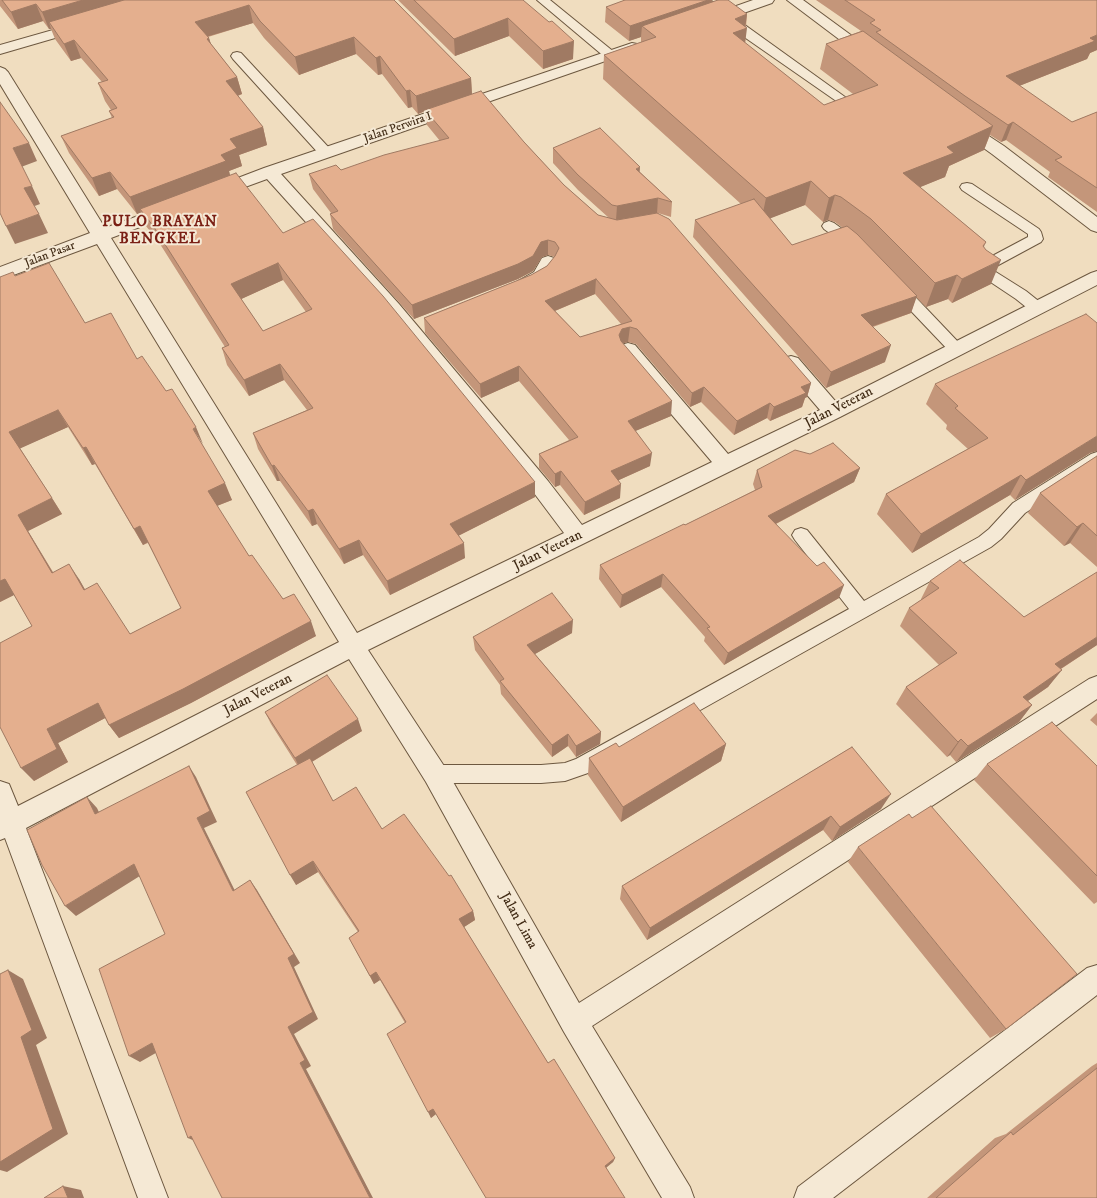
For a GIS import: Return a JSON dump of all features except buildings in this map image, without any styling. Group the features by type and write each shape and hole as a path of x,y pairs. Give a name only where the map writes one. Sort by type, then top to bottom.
{"street":[{"path":"702,23 767,0"},
{"path":"794,0 879,62"},
{"path":"0,50 91,23"},
{"name":"Jalan Perwira I","path":"203,197 270,172 645,42"},
{"name":"Jalan Lima","path":"0,72 99,236 353,646 435,774 574,1022 679,1198"},
{"path":"952,118 998,150 1097,226"},
{"path":"270,172 393,308 418,327 578,536"},
{"path":"99,236 188,202"},
{"name":"Jalan Pasar","path":"0,274 99,236"},
{"path":"511,290 540,276 545,270 548,262"},
{"name":"Jalan Veteran","path":"6,825 353,646 833,412 1036,307 1095,279"},
{"path":"628,350 725,464"},
{"path":"782,353 833,412"},
{"path":"574,1022 1097,686"},
{"path":"0,792 6,825 153,1198"},
{"path":"809,1198 1097,978"}],"lane":[{"path":"543,0 610,55"},
{"path":"703,0 846,102"},
{"path":"237,56 326,153"},
{"path":"967,187 1034,232 1036,239 986,265 982,270 1021,295 1036,307"},
{"path":"829,226 858,247 867,257"},
{"path":"887,276 956,349"},
{"path":"435,774 541,774 572,771 985,542 995,534 1019,508 1097,458"},
{"path":"801,535 861,611"}],"district":[{"name":"PULO BRAYAN BENGKEL","path":"160,232"}]}
